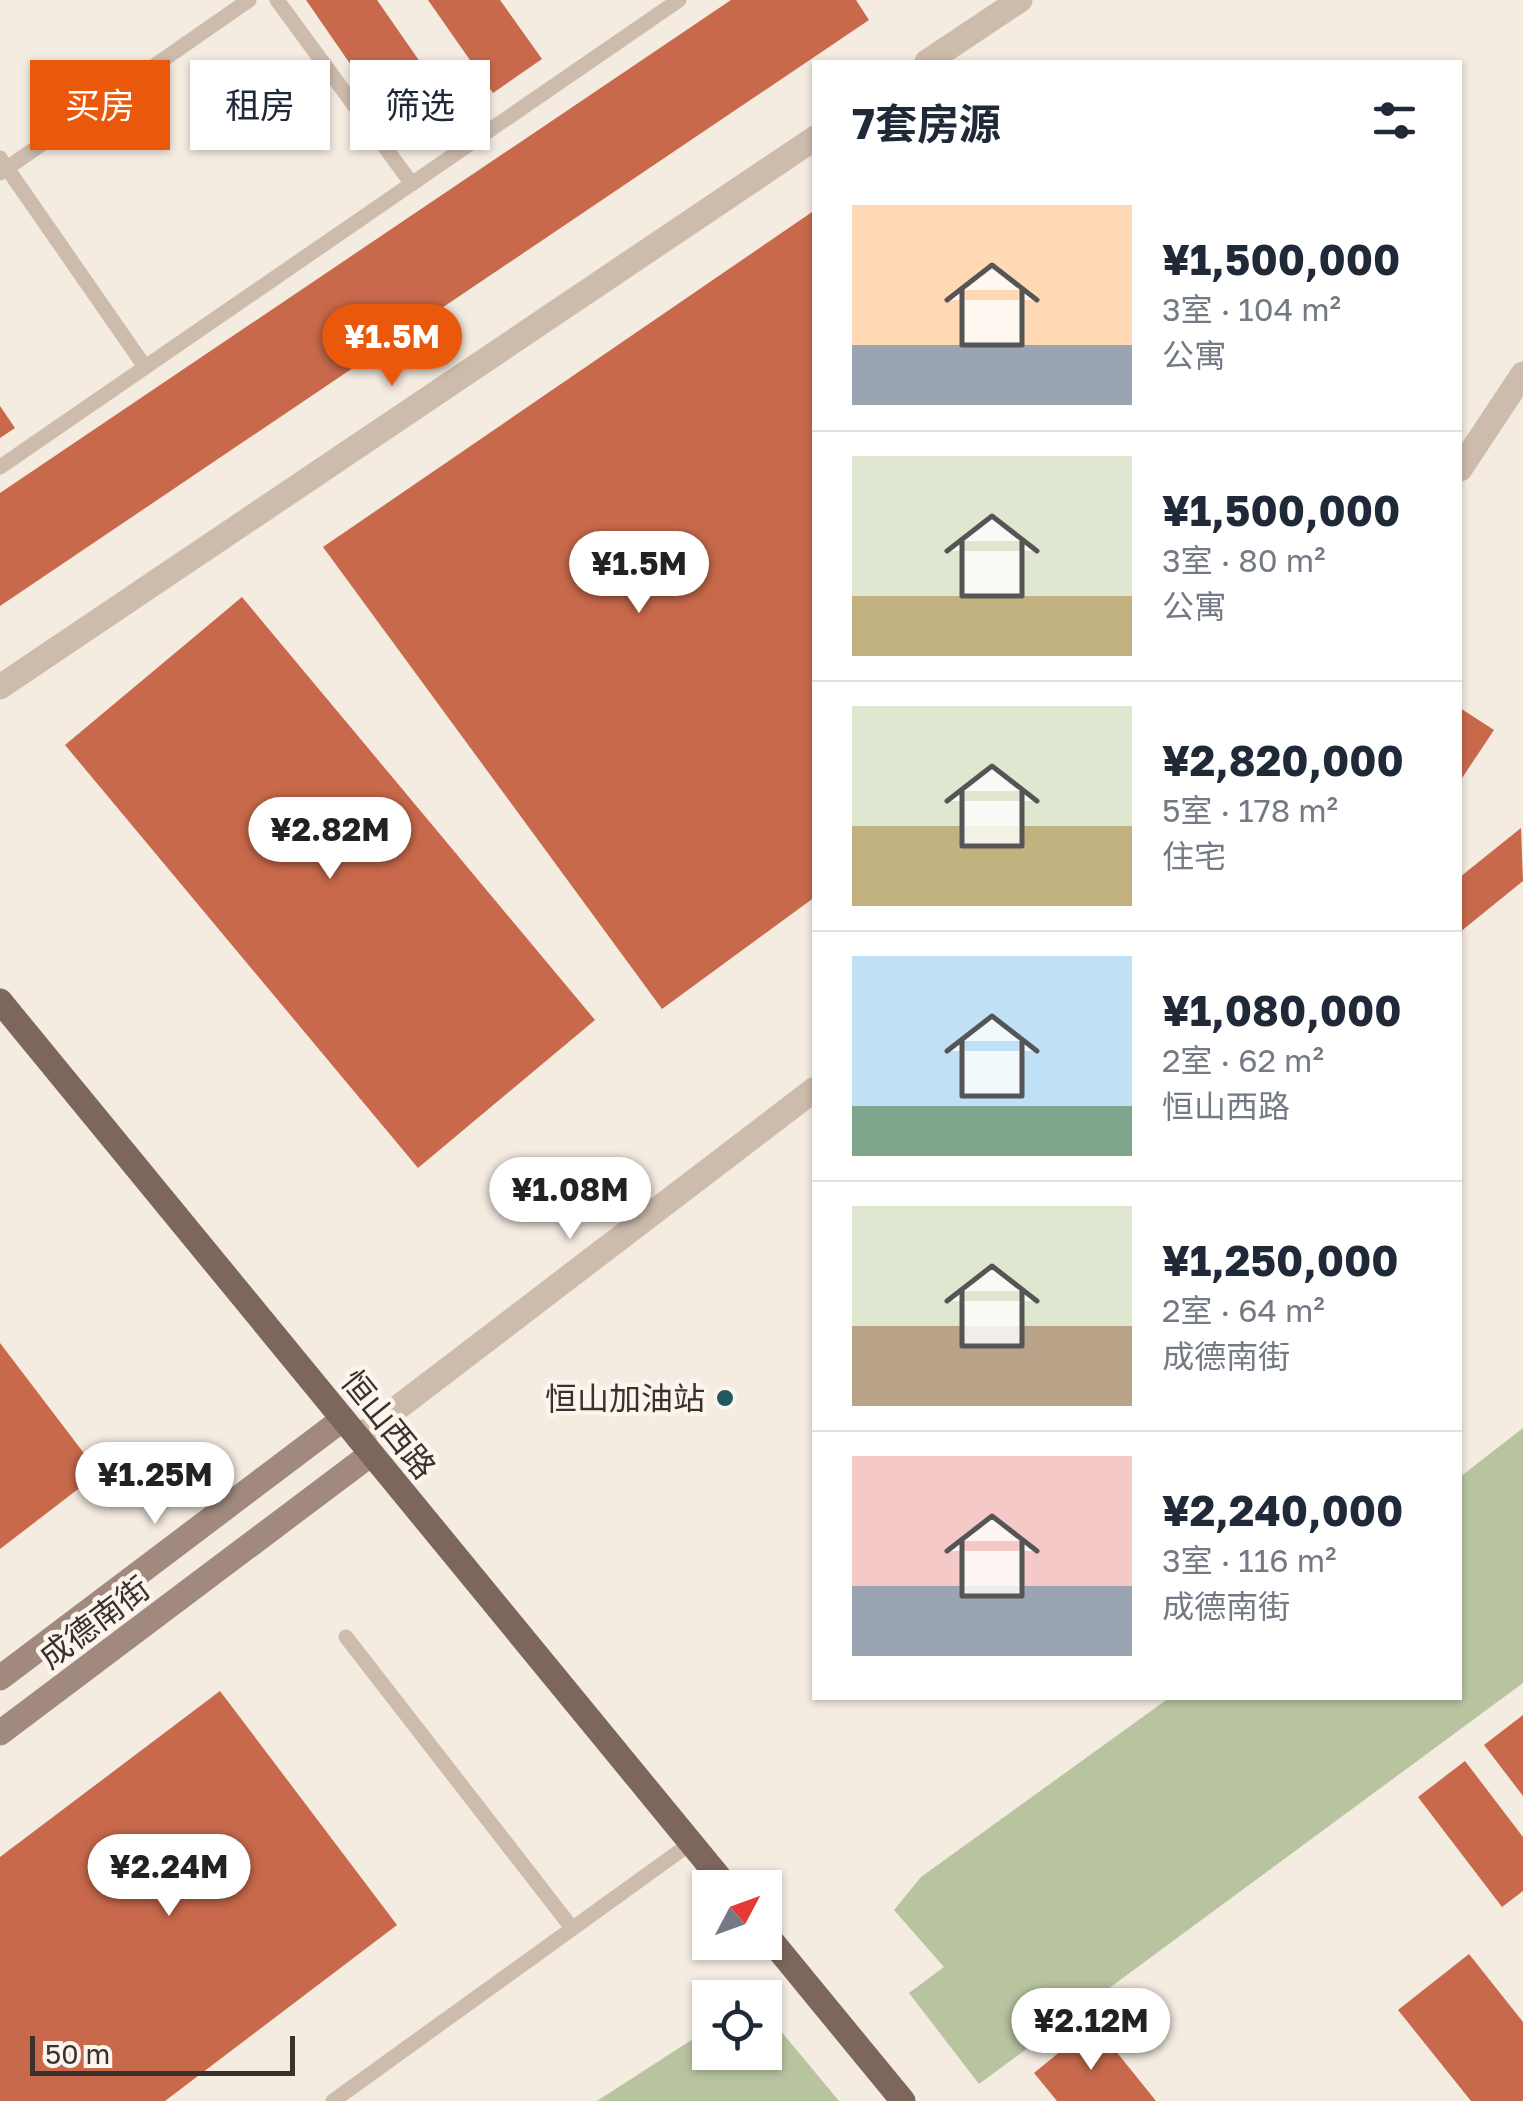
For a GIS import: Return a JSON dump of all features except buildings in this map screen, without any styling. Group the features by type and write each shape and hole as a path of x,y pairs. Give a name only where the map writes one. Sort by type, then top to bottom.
{"main road":[{"name":"恒山西路","path":"0,1001 713,1870"},
{"name":"成德南街","path":"0,1678 357,1437"},
{"name":"成德南街","path":"0,1733 357,1437"},
{"path":"782,1954 903,2101"}],"street":[{"path":"930,60 1020,0"},
{"path":"0,686 812,140"},
{"path":"1462,466 1523,374"},
{"path":"357,1437 812,1091"}],"lane":[{"path":"145,368 2,166 249,0"},
{"path":"277,0 412,184"},
{"path":"0,468 679,0"},
{"path":"346,1637 572,1928"},
{"path":"333,2101 691,1843"}],"green space":[{"path":"1523,1428 1523,1683 979,2084 909,1993 944,1967 894,1910 921,1877 1166,1700 1462,1700 1462,1475"},
{"path":"782,2032 839,2101 597,2101 692,2040 692,2070 782,2070"}],"place":[{"name":"恒山加油站","path":"725,1398"}]}
